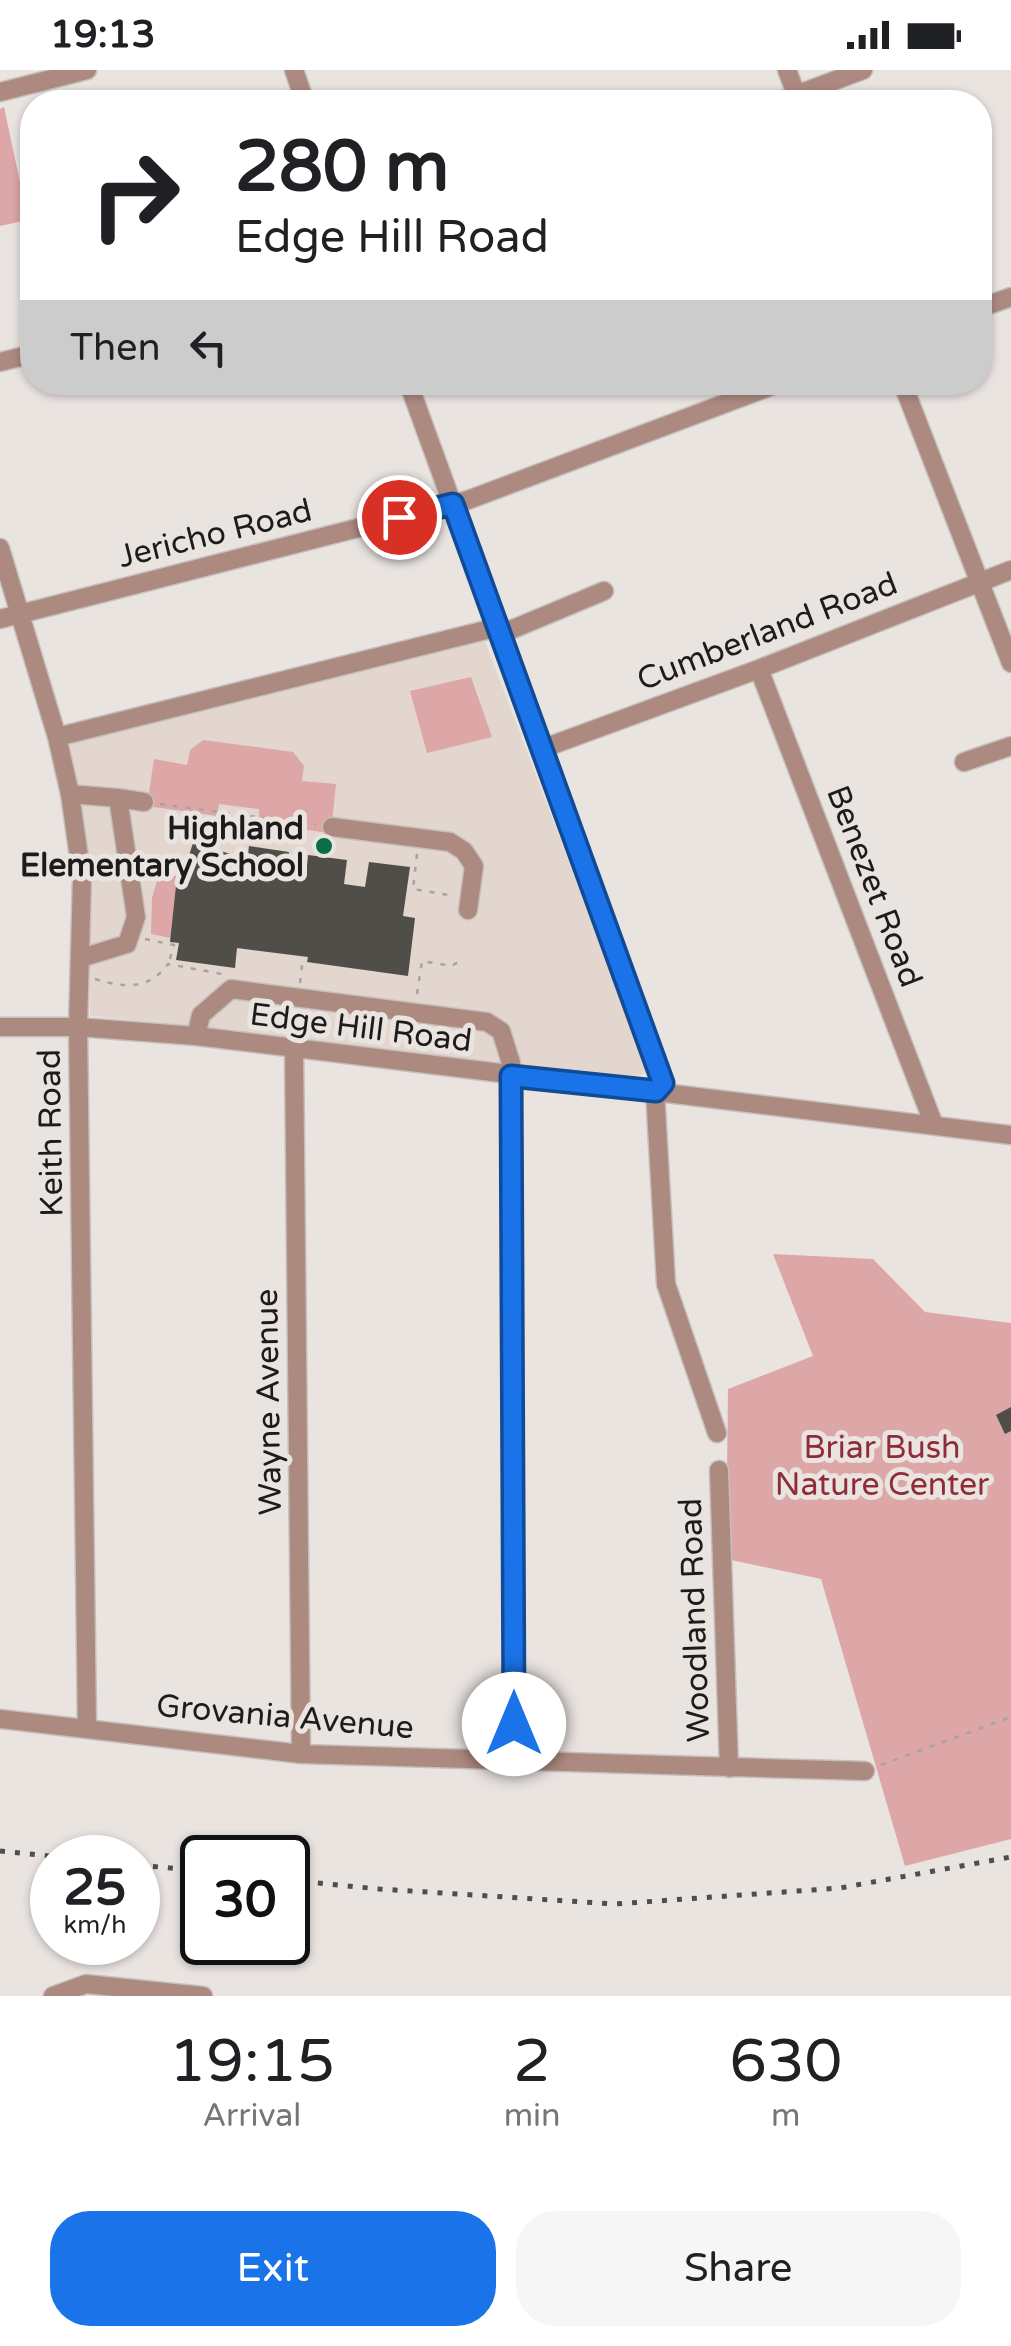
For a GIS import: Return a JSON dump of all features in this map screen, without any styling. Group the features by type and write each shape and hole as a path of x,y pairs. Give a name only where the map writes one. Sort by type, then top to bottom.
{"street":[{"path":"0,92 87,70"},
{"path":"818,90 863,70"},
{"path":"413,395 663,1083 656,1091 666,1284 717,1434"},
{"name":"Jericho Road","path":"0,619 453,504 747,395"},
{"path":"907,395 1011,664"},
{"name":"Keith Road","path":"0,548 57,738 82,878 78,1027 86,1727"},
{"name":"Cumberland Road","path":"544,748 1011,570"},
{"path":"57,738 499,630 604,590"},
{"name":"Benezet Road","path":"759,669 934,1125"},
{"path":"964,762 1011,746"},
{"path":"70,794 144,802"},
{"path":"82,958 127,944 136,917 118,798"},
{"path":"332,827 450,842 464,851 474,866 464,904"},
{"path":"196,1036 200,1016 232,989 487,1022 501,1031 511,1062 514,1762"},
{"name":"Edge Hill Road","path":"0,1027 78,1027 196,1036 1011,1135"},
{"name":"Wayne Avenue","path":"294,1050 301,1754"},
{"name":"Woodland Road","path":"719,1470 729,1768"},
{"name":"Grovania Avenue","path":"0,1719 301,1754 865,1771"},
{"path":"52,1996 86,1984 203,1996"}],"path":[{"path":"144,802 332,827"},
{"path":"235,868 245,813"},
{"path":"420,838 413,889 446,892 464,904"},
{"path":"94,978 120,987 145,984 160,974 174,945 143,938"},
{"path":"300,984 303,956"},
{"path":"416,1001 422,962 452,966 464,958"},
{"path":"168,964 225,974"},
{"path":"865,1771 1011,1717"}],"shaded area":[{"name":"Highland Elementary School","path":"484,639 649,1072 623,1080 90,1016 89,877 67,740"}],"green space":[{"path":"4,107 20,182 20,222 0,226 0,109"},
{"path":"471,677 492,737 427,753 410,691"},
{"path":"203,740 293,752 304,766 302,781 336,784 331,833 259,824 259,809 219,804 217,816 147,806 154,759 187,765 190,750"},
{"path":"159,874 177,876 171,938 151,934 152,898"},
{"name":"Briar Bush Nature Center","path":"773,1254 873,1259 925,1312 1011,1323 1011,1839 905,1866 821,1579 726,1559 728,1389 813,1356"}],"building":[{"path":"193,843 234,855 230,867 246,869 249,846 289,852 286,875 306,877 308,855 347,860 344,884 365,887 369,862 410,867 403,916 415,918 408,976 237,948 235,968 176,960 179,943 170,942 177,876 182,877"},
{"path":"1011,1407 1011,1431 1005,1434 996,1415"}],"railway":[{"path":"0,1851 30,1854"},
{"path":"310,1882 615,1904 840,1888 1011,1857"},
{"path":"160,1867 180,1869"}],"place":[{"name":"Highland Elementary School","path":"324,846"}],"route":[{"path":"399,517 453,504 663,1083 656,1091 511,1076 514,1724"}]}
